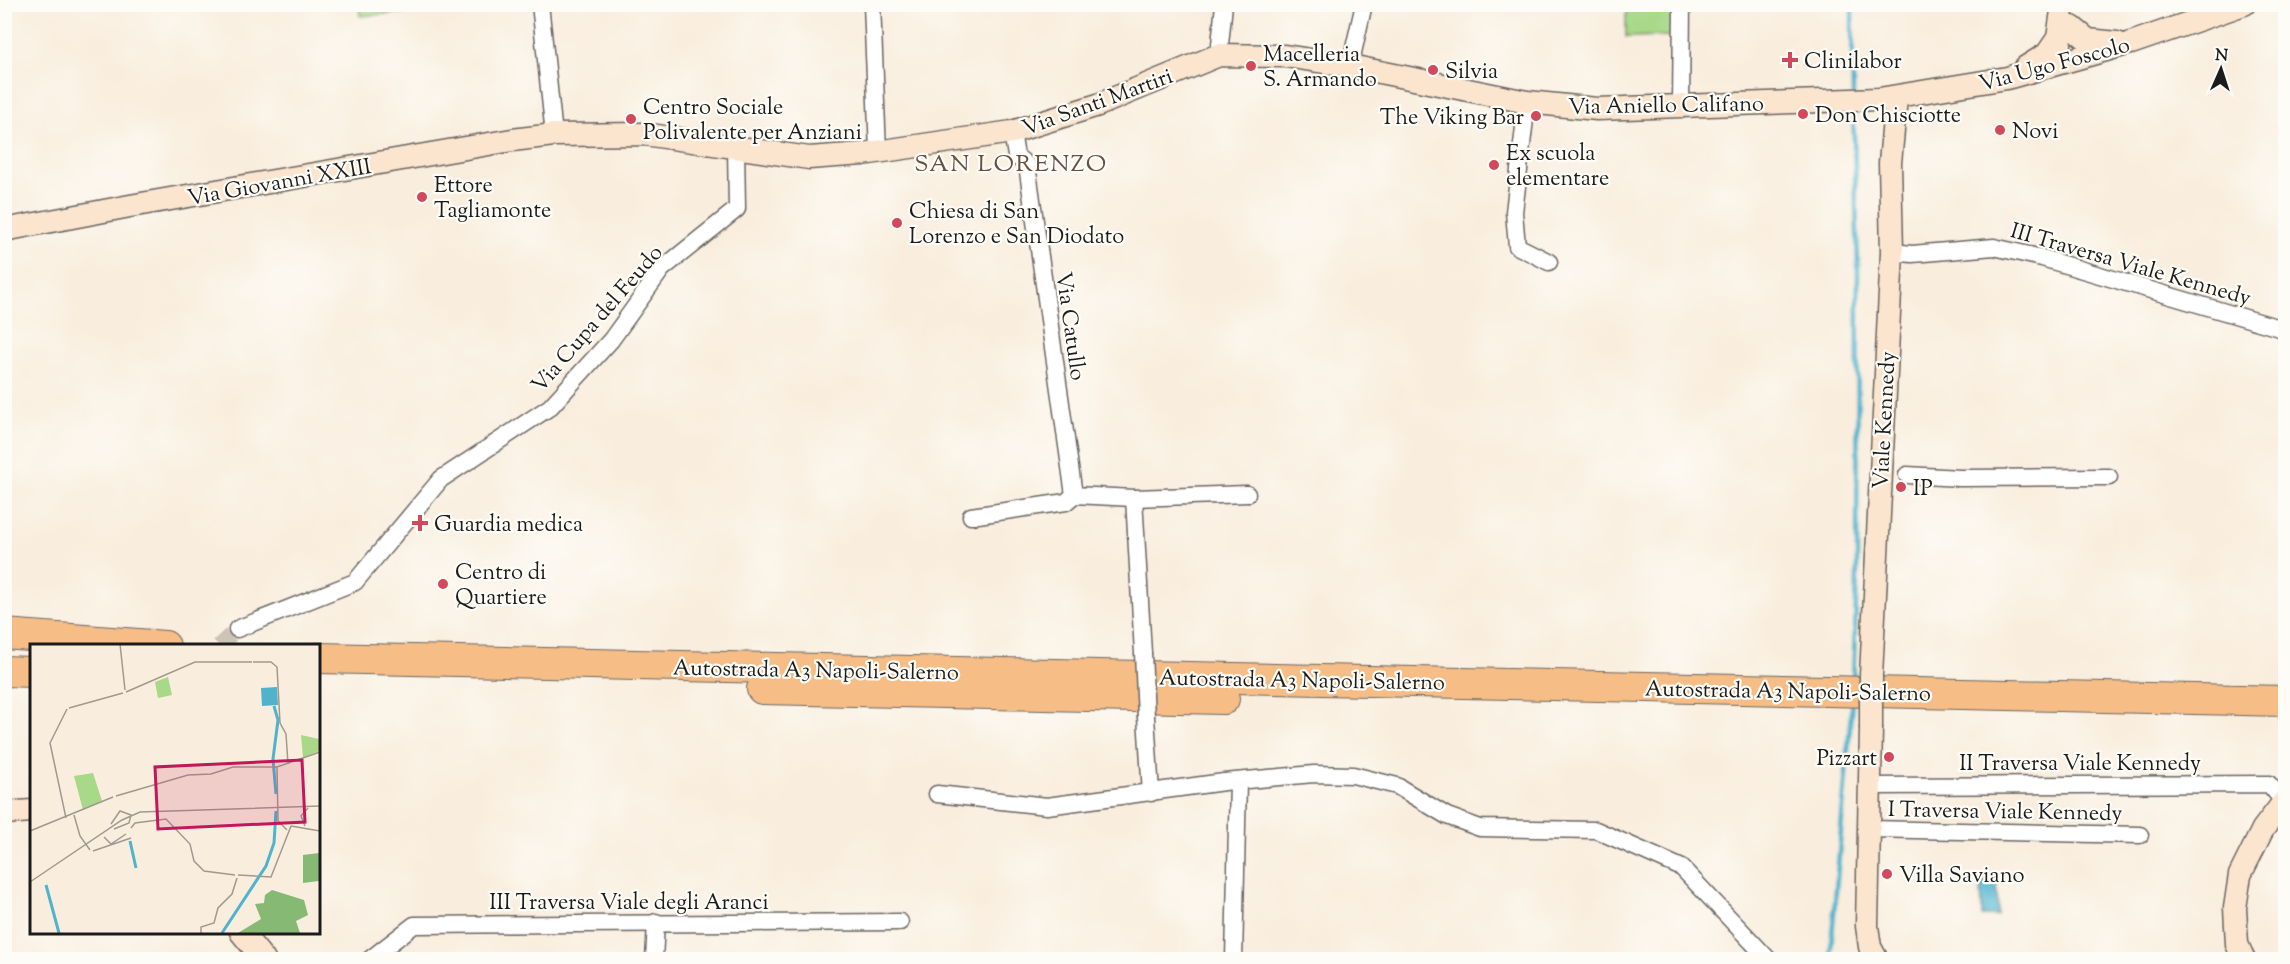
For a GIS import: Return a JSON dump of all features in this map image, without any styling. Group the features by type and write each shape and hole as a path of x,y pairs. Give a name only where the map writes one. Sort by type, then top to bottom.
{"highway":[{"path":"4,634 138,644"},
{"path":"4,651 30,652"},
{"name":"Autostrada A3 Napoli-Salerno","path":"320,658 2286,701"},
{"path":"4,671 30,672"},
{"name":"Autostrada A3 Napoli-Salerno","path":"320,678 2286,721"}],"street":[{"path":"540,4 554,135"},
{"path":"872,4 878,152"},
{"path":"1219,55 1224,4"},
{"path":"1350,66 1364,4"},
{"path":"1681,106 1682,4"},
{"name":"Via Ugo Foscolo","path":"1869,99 2007,78 2131,44 2244,4"},
{"path":"2064,19 2088,40 2131,44"},
{"path":"2064,19 2061,48 2069,61"},
{"path":"2007,78 2047,54 2064,19"},
{"name":"Via Santi Martiri","path":"554,135 644,134 808,158 878,152 1012,132 1098,105 1219,55 1285,56 1350,66"},
{"name":"Via Aniello Califano","path":"1350,66 1527,102 1597,109 1869,99"},
{"name":"Viale Kennedy","path":"1869,99 1890,163 1892,252 1871,676 1870,786"},
{"path":"1527,102 1514,212 1516,246 1549,262"},
{"name":"Via Catullo","path":"1012,132 1016,156 1027,165 1074,495"},
{"name":"Via Giovanni XXIII","path":"4,230 219,190 512,140 554,135"},
{"name":"Via Cupa del Feudo","path":"237,629 355,582 441,479 550,407 611,340 662,269 737,209 736,147"},
{"name":"III Traversa Viale Kennedy","path":"1892,252 1912,254 1994,247 2042,258 2286,330"},
{"path":"1906,475 1960,478 2109,477"},
{"path":"971,516 1066,502 1074,495 1134,498 1247,494"},
{"path":"1134,498 1151,793"},
{"path":"937,794 1047,806 1238,781 1314,774 1353,775 1397,786 1447,816 1480,828 1596,830 1682,868 1769,960"},
{"path":"1234,960 1238,781"},
{"name":"II Traversa Viale Kennedy","path":"1870,786 2269,784 2284,800"},
{"path":"1870,786 1867,926 1870,947 1877,960"},
{"path":"2244,960 2237,944 2235,908 2240,875 2263,830 2284,800"},
{"path":"4,813 30,811"},
{"name":"I Traversa Viale Kennedy","path":"1869,829 2140,835"},
{"path":"654,960 657,922"},
{"name":"III Traversa Viale degli Aranci","path":"369,960 414,925 900,922"},
{"path":"242,934 264,960"}],"green space":[{"path":"359,5 409,5 409,12 360,16"},
{"path":"1626,5 1672,5 1673,36 1626,37"}],"water":[{"path":"1981,881 1997,881 1998,916 1982,916"}],"waterway":[{"path":"1852,4 1853,94"},
{"path":"1853,105 1858,265 1857,577 1853,682"},
{"path":"1830,960 1852,702"}],"tunnel":[{"path":"221,644 237,629"}],"place":[{"name":"Clinilabor","path":"1790,60"},
{"name":"Macelleria S. Armando","path":"1251,66"},
{"name":"Silvia","path":"1433,70"},
{"name":"Don Chisciotte","path":"1803,114"},
{"name":"The Viking Bar","path":"1536,116"},
{"name":"Centro Sociale Polivalente per Anziani","path":"631,119"},
{"name":"Novi","path":"2000,130"},
{"name":"Ex scuola elementare","path":"1494,165"},
{"name":"Ettore Tagliamonte","path":"422,197"},
{"name":"Chiesa di San Lorenzo e San Diodato","path":"897,223"},
{"name":"IP","path":"1901,487"},
{"name":"Guardia medica","path":"420,523"},
{"name":"Centro di Quartiere","path":"443,584"},
{"name":"Pizzart","path":"1889,757"},
{"name":"Villa Saviano","path":"1887,874"}],"district":[{"name":"SAN LORENZO","path":"1011,163"}]}
